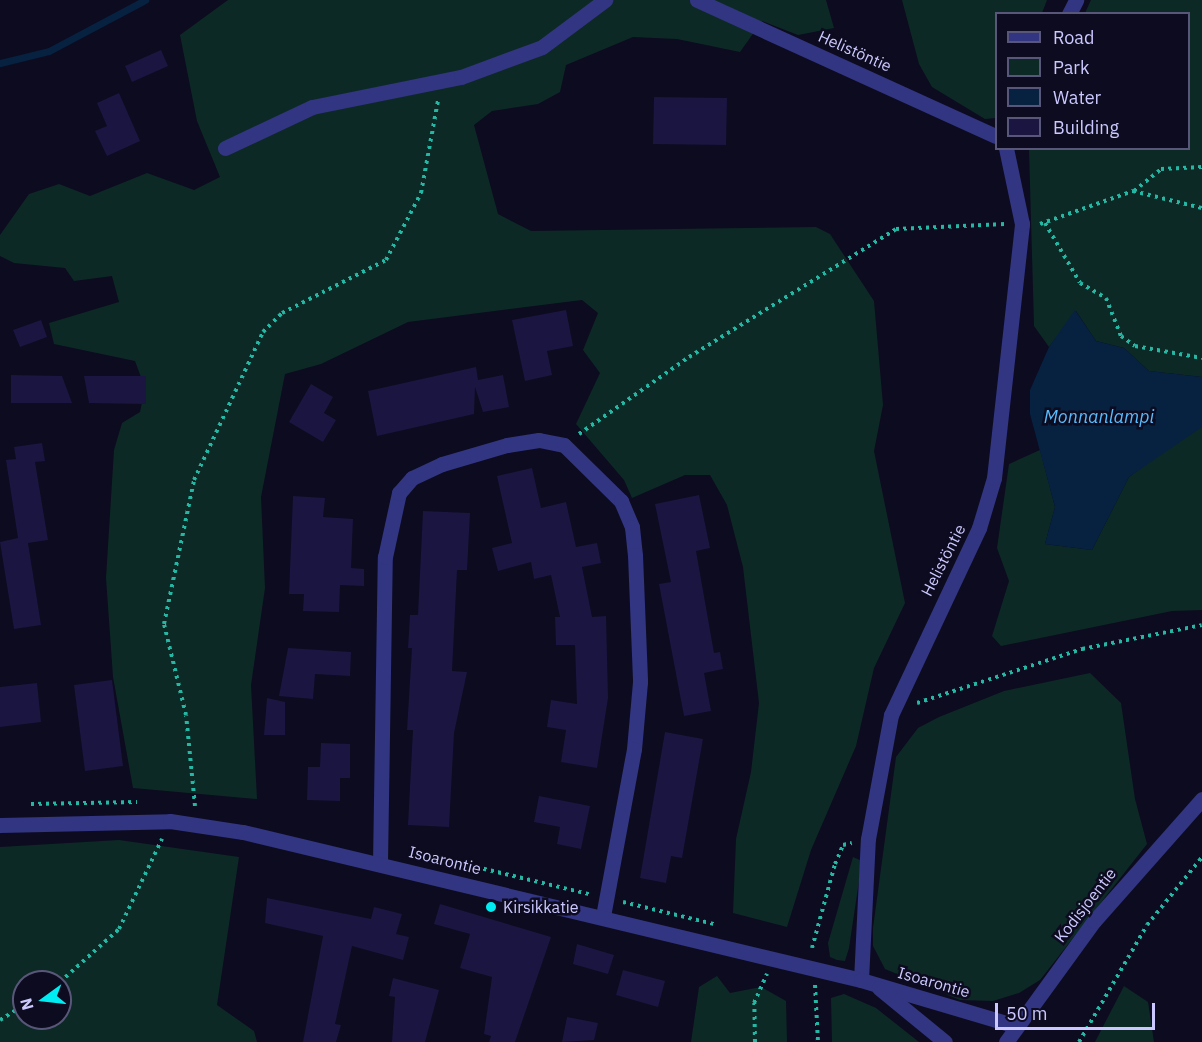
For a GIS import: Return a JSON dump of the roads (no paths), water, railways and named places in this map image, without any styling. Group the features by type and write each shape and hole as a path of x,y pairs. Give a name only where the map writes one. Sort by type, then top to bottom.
{"street":[{"path":"225,148 312,107 441,80 542,47 605,0"},
{"name":"Helistöntie","path":"698,0 995,136"},
{"name":"Helistöntie","path":"868,982 868,839 891,715 980,528 994,478 1022,224 1006,150"},
{"path":"380,862 385,557 399,493 412,478 474,455 539,440 564,445 621,501 633,536 639,693 634,749 603,916"},
{"name":"Kodisjoentie","path":"1006,1042 1094,921 1202,799"},
{"name":"Isoarontie","path":"0,825 170,821 380,862 814,968 1016,1026"},
{"name":"Isoarontie","path":"868,982 945,1042"}],"water":[{"name":"Monnanlampi","path":"1075,310 1096,341 1124,348 1149,371 1202,377 1202,427 1129,477 1092,550 1045,544 1055,507 1030,414 1030,390 1049,347"}],"waterway":[{"path":"0,63 49,51 145,0"}],"place":[{"name":"Kirsikkatie","path":"491,907"}]}
